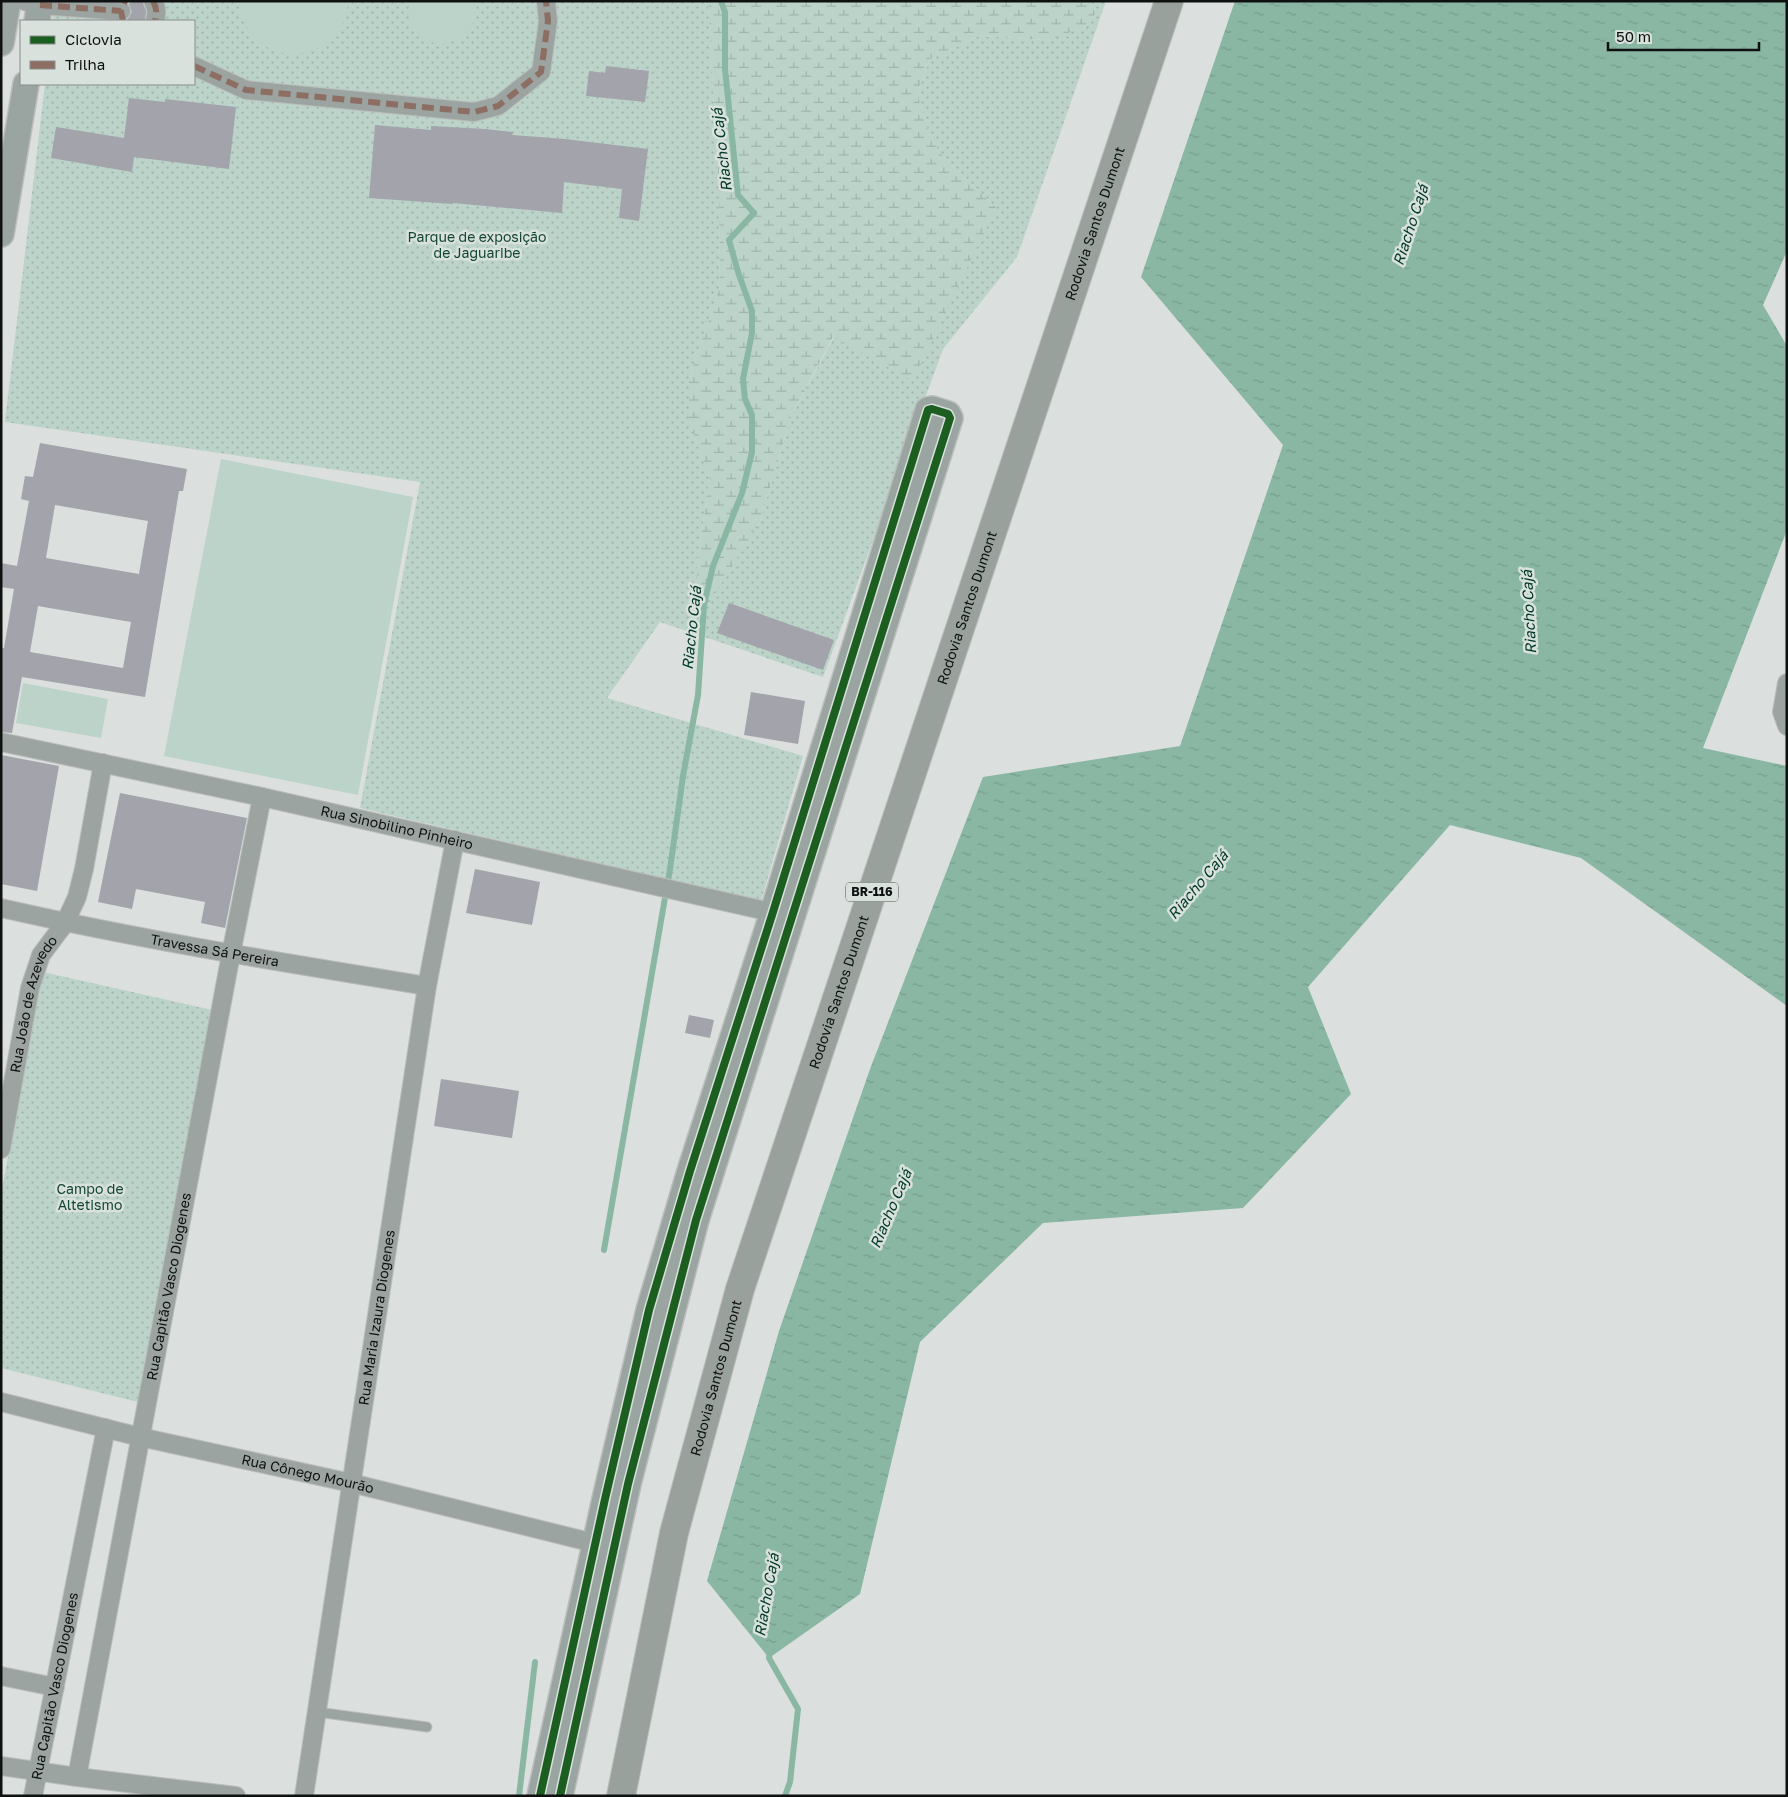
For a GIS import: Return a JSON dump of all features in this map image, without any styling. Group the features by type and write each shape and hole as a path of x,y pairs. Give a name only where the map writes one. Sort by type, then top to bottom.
{"highway":[{"name":"Rodovia Santos Dumont","path":"621,1796 674,1533 740,1289 1169,1"}],"street":[{"path":"1,43 8,1"},
{"path":"195,66 246,90 474,112 498,106 541,72 548,21 546,1"},
{"path":"35,7 123,11"},
{"path":"1,234 26,85"},
{"path":"560,1796 636,1363 666,1249 783,914 863,657 928,410"},
{"path":"1787,683 1782,712 1787,726"},
{"name":"Rua Sinobilino Pinheiro","path":"1,742 262,797 783,914"},
{"name":"Rua João de Azevedo","path":"1,1149 30,988 41,956 65,923 77,897 103,763"},
{"name":"Rua Capitão Vasco Diogenes","path":"77,1777 262,797"},
{"name":"Rua Maria Izaura Diogenes","path":"304,1796 427,986 454,840"},
{"name":"Travessa Sá Pereira","path":"1,908 65,923 231,954 427,986"},
{"name":"Rua Cônego Mourão","path":"1,1402 140,1437 352,1483 604,1545"},
{"name":"Rua Capitão Vasco Diogenes","path":"34,1796 106,1428"},
{"path":"540,1796 604,1545"},
{"path":"1,1676 55,1686"},
{"path":"1,1766 236,1796"}],"lane":[{"path":"317,1712 427,1727"}],"green space":[{"name":"Parque de exposição de Jaguaribe","path":"55,1 708,1 719,196 720,287 689,378 689,422 710,477 697,562 760,521 791,417 834,337 996,208 939,152 929,133 917,94 930,59 978,36 1047,40 1094,14 1091,1 1106,1 1017,257 943,349 823,677 660,622 607,698 803,756 761,901 360,808 420,482 5,422 45,85 195,85 195,20 52,20"},
{"path":"239,1 348,1 343,24 326,43 310,51 294,54 278,52 264,45 252,34 243,20"},
{"path":"410,1 473,1 474,18 468,32 457,40 443,43 429,42 417,34 410,21"},
{"path":"708,1 1091,1 1095,14 1082,28 1047,40 978,36 930,59 917,94 929,133 939,152 996,208 913,381 833,337 791,417 760,521 702,615 697,608 697,562 710,477 689,422 689,378 720,287 719,196"},
{"path":"221,459 413,497 358,795 164,756"},
{"path":"23,683 108,699 101,738 16,723"},
{"name":"Campo de Altetismo","path":"43,972 212,1010 142,1403 1,1368 1,1194"}],"water":[{"path":"1235,1 1787,1 1787,251 1763,305 1787,346 1787,530 1703,748 1787,766 1787,1006 1581,858 1450,825 1308,987 1351,1094 1243,1208 1043,1223 920,1342 860,1594 769,1658 707,1581 779,1331 870,1069 983,777 1180,746 1283,445 1141,277"}],"building":[{"path":"132,1 142,1 146,11 145,20 128,20 132,12 129,4"},
{"path":"606,66 649,71 645,102 586,96 589,71 605,73"},
{"path":"129,98 165,102 165,99 236,107 229,169 134,157 132,172 51,158 56,127 124,138"},
{"path":"375,125 431,130 431,126 485,129 513,132 512,135 648,149 639,221 619,218 622,189 564,182 562,213 453,203 369,198"},
{"path":"40,443 187,469 183,491 179,491 145,697 22,677 12,733 1,732 1,648 4,648 14,589 1,587 1,563 17,566 29,501 21,499 25,476 33,477","holes":["55,505 148,521 139,574 46,558","38,606 131,622 123,668 30,652"]},
{"path":"729,603 834,640 823,670 717,633"},
{"path":"751,692 805,701 798,744 744,735"},
{"path":"1,755 59,766 37,891 1,884"},
{"path":"120,793 247,818 225,928 201,923 205,902 136,889 132,909 98,902"},
{"path":"475,869 540,882 532,925 466,913"},
{"path":"689,1015 714,1020 710,1038 685,1033"},
{"path":"441,1079 519,1091 512,1138 434,1126"}],"waterway":[{"name":"Riacho Cajá","path":"604,1250 698,695 704,605 713,566 742,493 752,452 752,415 745,399 743,379 752,333 752,311 729,240 754,213 738,195 725,69 725,12 721,1"},
{"name":"Riacho Cajá","path":"770,1651 769,1658 798,1709 790,1782 785,1796"},
{"name":"Riacho Cajá","path":"519,1796 535,1662"}],"marked path":[{"path":"123,20 121,11 125,1"},
{"path":"153,1 156,11 155,20"},
{"path":"195,66 246,90 474,112 498,106 541,72 548,21 546,1"},
{"path":"40,5 121,11"}],"cycle path":[{"path":"540,1796 605,1499 649,1310 690,1171 773,912 928,410 932,409 948,414 950,418 696,1220 628,1484 560,1796"}]}
